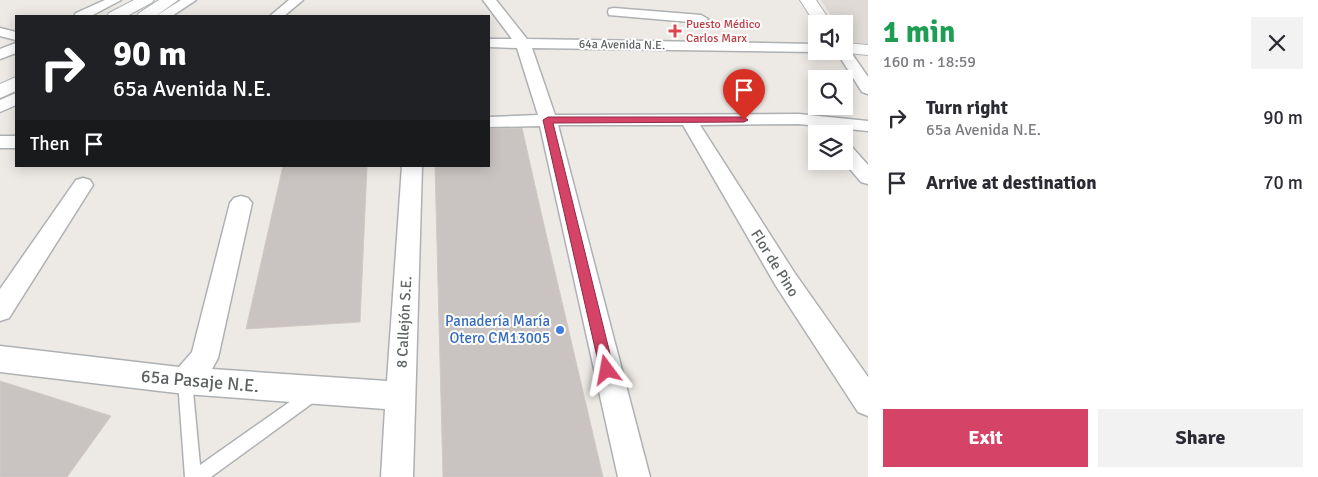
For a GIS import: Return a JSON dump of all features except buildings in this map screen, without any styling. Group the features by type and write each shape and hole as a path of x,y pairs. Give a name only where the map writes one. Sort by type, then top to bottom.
{"main road":[{"path":"117,15 146,0"},
{"path":"146,15 170,0"},
{"path":"808,0 818,15"},
{"path":"853,50 868,50"},
{"path":"0,72 15,64"},
{"path":"0,92 15,84"}],"street":[{"path":"83,15 115,0"},
{"path":"165,15 190,0"},
{"path":"277,15 297,0"},
{"path":"489,0 523,44 548,120 634,477"},
{"path":"614,12 699,13 710,46"},
{"path":"0,32 15,36"},
{"name":"64a Avenida N.E.","path":"490,43 808,48"},
{"path":"0,55 15,48"},
{"path":"849,60 868,89"},
{"path":"0,107 15,99"},
{"path":"490,122 688,120 808,126"},
{"name":"Flor de Pino","path":"688,120 785,280 868,402"},
{"path":"853,126 868,126"},
{"path":"0,142 15,142"},
{"path":"853,160 868,177"},
{"name":"8 Callejón S.E.","path":"397,477 412,167"},
{"path":"0,310 83,185"},
{"path":"185,382 204,358 241,203"},
{"name":"65a Pasaje N.E.","path":"0,359 185,382 400,396"}],"lane":[{"path":"185,382 192,477"},
{"path":"197,477 319,390"}],"shaded area":[{"path":"821,0 868,0 868,44 853,42 853,15 831,15"}],"place":[{"name":"Puesto Médico Carlos Marx","path":"675,31"},
{"name":"Panadería María Otero CM13005","path":"560,330"}],"route":[{"path":"607,370 548,120 744,120"}]}
